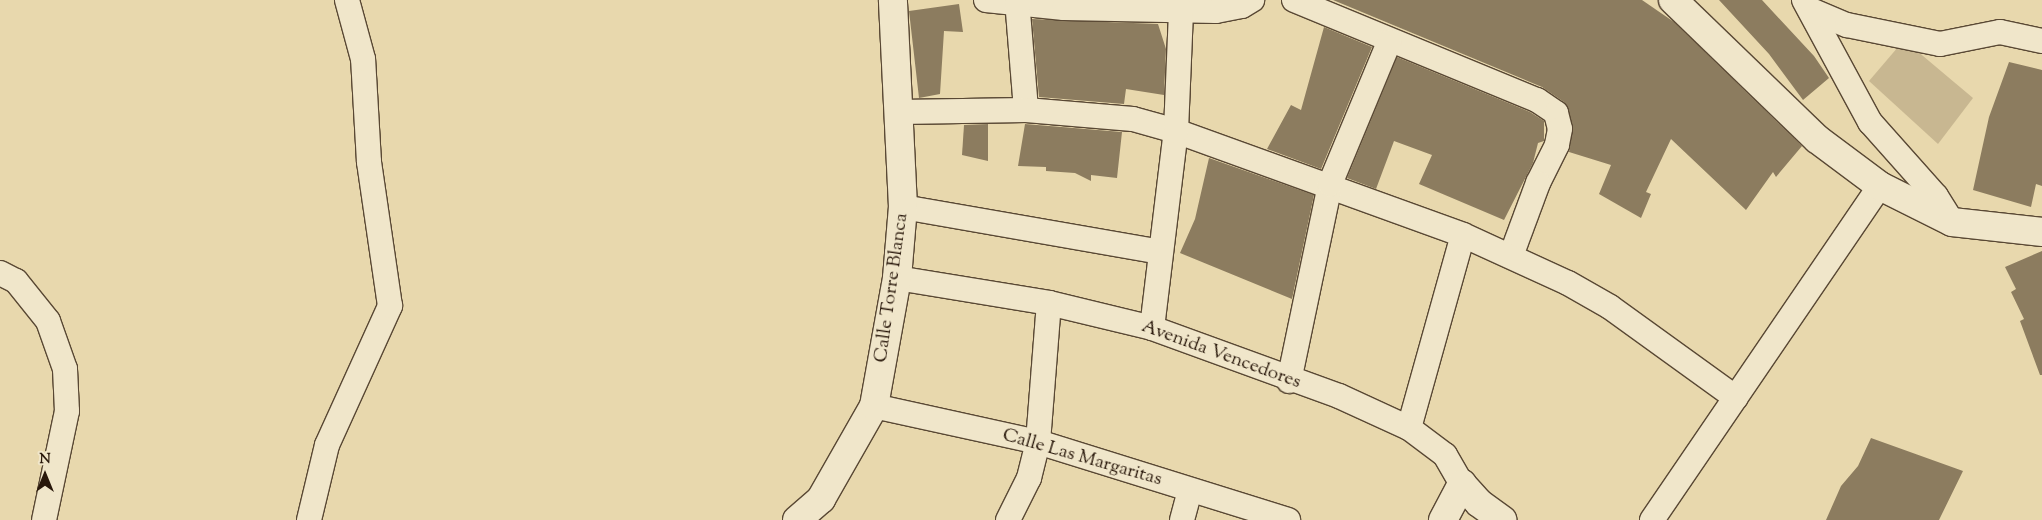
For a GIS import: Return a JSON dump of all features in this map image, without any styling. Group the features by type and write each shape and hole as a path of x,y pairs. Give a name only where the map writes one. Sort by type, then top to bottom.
{"street":[{"path":"309,520 327,445 390,306 370,162 362,59 347,0"},
{"path":"893,0 903,0"},
{"name":"Calle Torre Blanca","path":"797,520 822,499 874,406 896,278 904,207 893,0"},
{"path":"986,0 1216,11 1242,6 1252,0"},
{"path":"1294,0 1347,20 1389,42 1537,100 1556,113 1560,129 1557,145 1538,183 1511,256"},
{"path":"1673,0 1812,134 1880,186 1964,224 2042,232"},
{"path":"1017,2 1026,110"},
{"path":"1807,5 1870,122 1936,196 1964,224"},
{"path":"1807,5 1847,25 1940,44 2000,32 2042,41"},
{"path":"1152,328 1176,131 1181,10"},
{"path":"1288,381 1330,184 1389,42"},
{"path":"899,112 1026,110 1133,119 1176,131 1330,184 1463,235 1511,256 1610,307 1736,398"},
{"path":"1652,520 1880,186"},
{"path":"904,207 1160,252"},
{"path":"1409,428 1463,235"},
{"path":"0,273 16,281 48,320 65,369 67,411 44,520"},
{"name":"Avenida Vencedores","path":"896,278 1049,303 1152,328 1288,381 1339,396 1409,428 1445,455 1462,484 1479,503 1502,520"},
{"path":"1008,520 1029,478 1038,442 1049,303"},
{"name":"Calle Las Margaritas","path":"874,406 1038,442 1288,520"},
{"path":"1443,520 1462,484"},
{"path":"1182,520 1190,490"}],"shaded area":[{"path":"1904,40 1973,98 1938,144 1869,81"}],"building":[{"path":"1333,0 1642,0 1674,22 1802,146 1776,177 1773,172 1746,210 1671,139 1646,192 1651,194 1641,218 1599,194 1611,165 1569,152 1573,126 1564,102 1542,87"},
{"path":"1719,0 1762,0 1814,56 1829,78 1803,100 1769,54"},
{"path":"959,4 963,32 944,31 940,94 919,98 909,11"},
{"path":"1032,19 1158,24 1166,49 1164,95 1126,89 1124,104 1039,97"},
{"path":"1324,27 1372,47 1321,169 1267,149 1291,105 1301,110"},
{"path":"1397,57 1530,112 1544,121 1544,141 1538,143 1533,163 1504,220 1419,184 1432,155 1394,141 1376,189 1347,178"},
{"path":"2009,62 2042,70 2042,186 2036,184 2031,207 1973,190 1989,117"},
{"path":"988,124 988,161 962,155 964,125"},
{"path":"1025,124 1122,132 1117,178 1091,175 1091,181 1075,173 1046,171 1046,167 1018,166"},
{"path":"1209,158 1314,195 1292,299 1180,253 1195,219"},
{"path":"2042,251 2042,375 2040,375 2020,321 2024,319 2011,292 2016,289 2005,267"},
{"path":"1871,438 1963,471 1939,520 1826,520 1841,486 1858,466"}]}
